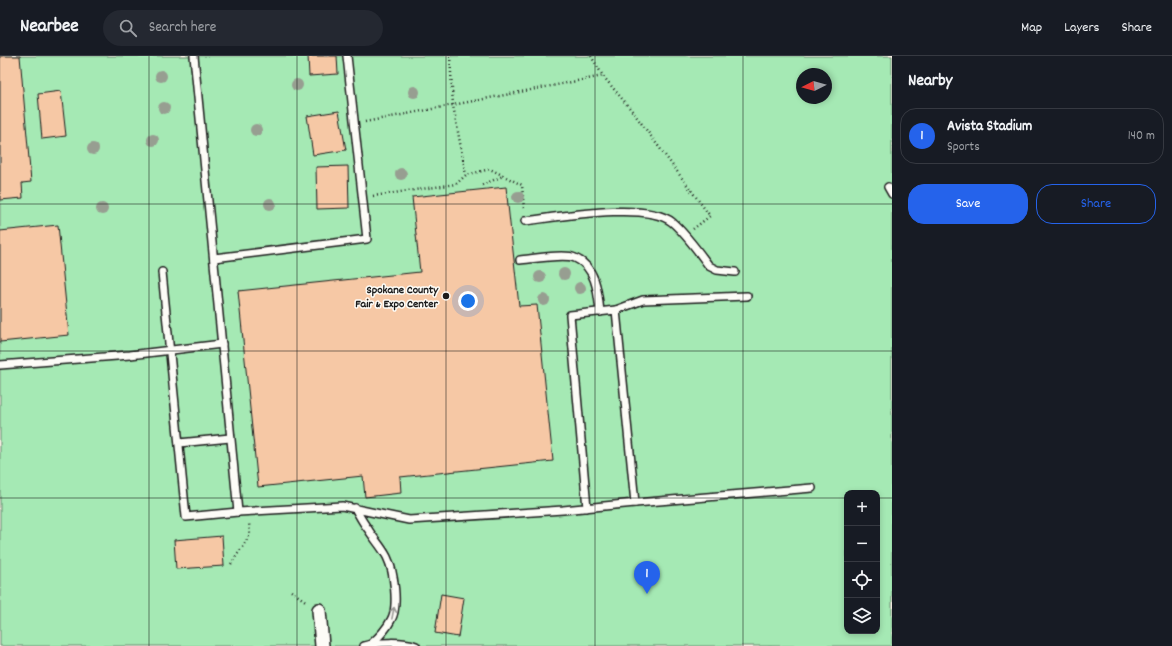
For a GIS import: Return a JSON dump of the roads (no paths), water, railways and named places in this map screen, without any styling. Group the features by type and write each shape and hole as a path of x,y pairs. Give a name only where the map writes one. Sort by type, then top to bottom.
{"street":[{"path":"319,610 322,640"}],"lane":[{"path":"194,56 238,512"},
{"path":"214,258 367,239 347,56"},
{"path":"888,187 892,194"},
{"path":"525,221 606,212 630,211 654,213 671,221 709,266 717,270 735,272"},
{"path":"520,260 564,256 575,258 584,264 593,276 598,288 600,312"},
{"path":"162,272 186,516 342,506 409,520 587,508 812,488"},
{"path":"587,508 570,315 616,310 643,300 747,296"},
{"path":"616,310 635,503"},
{"path":"0,365 130,355 222,344"},
{"path":"179,443 230,438"},
{"path":"355,508 366,528 388,558 392,568 395,592 392,620 371,644"},
{"path":"364,646 371,644 407,643 416,646"}],"place":[{"name":"Spokane County Fair & Expo Center","path":"446,296"},
{"name":"Avista Stadium","path":"647,594"}]}
